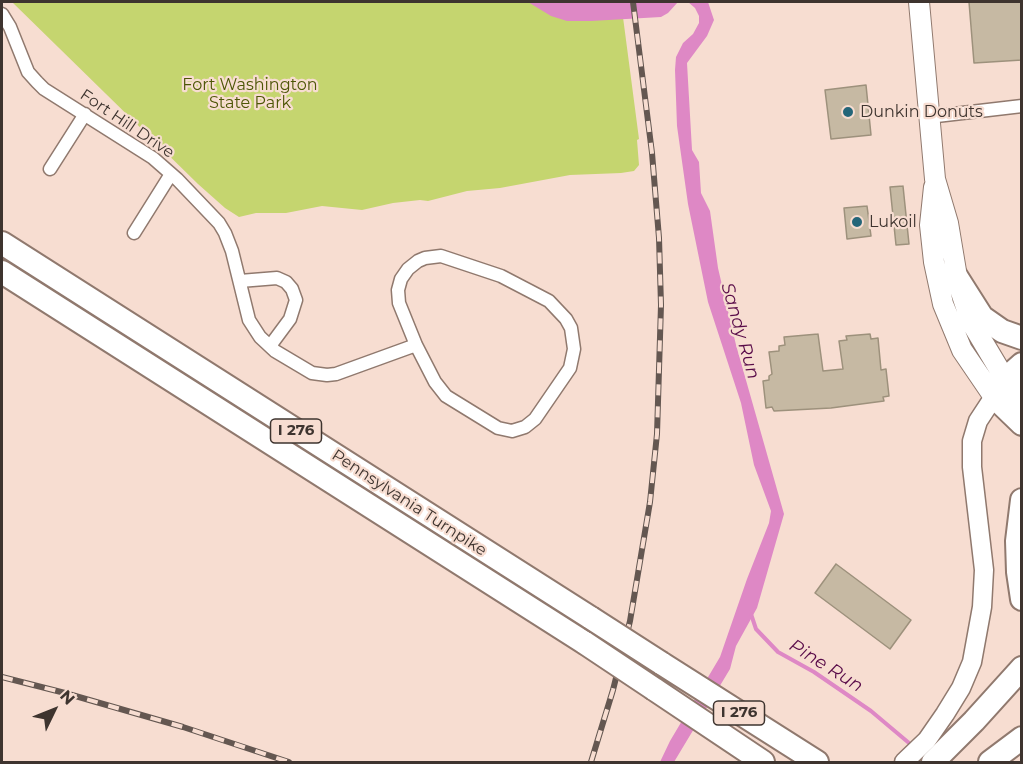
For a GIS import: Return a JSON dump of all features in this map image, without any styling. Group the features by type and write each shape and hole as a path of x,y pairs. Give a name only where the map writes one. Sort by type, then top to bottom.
{"highway":[{"name":"Pennsylvania Turnpike","path":"2,243 817,762"},
{"name":"Pennsylvania Turnpike","path":"2,272 585,644 763,762"},
{"path":"956,276 982,317 1002,331 1022,338"},
{"path":"999,388 1022,364"},
{"path":"999,388 1022,398"},
{"path":"999,388 1022,424"},
{"path":"1022,500 1017,541 1022,598"},
{"path":"933,762 974,722 1022,668"},
{"path":"990,762 1019,740"}],"main road":[{"path":"918,2 935,179 948,223 956,276 999,388"},
{"path":"935,179 930,225 934,262 943,304 962,350 999,388"},
{"path":"904,762 927,740 945,714 961,688 972,662 982,607 984,570 972,467 972,441 978,421 999,388"}],"street":[{"name":"Fort Hill Drive","path":"2,14 10,27 28,72 44,89 144,152 171,174 219,223 232,251 249,320 260,337 270,346 312,373 327,375 336,374 416,345"},
{"path":"928,117 1022,106"},
{"path":"50,169 85,114"},
{"path":"134,234 171,174"},
{"path":"441,256 501,276 549,301 566,319 574,338 570,369 535,419 525,427 512,431 491,425 446,396 435,382 416,345 399,303 398,290 401,279 418,261 441,256"},
{"path":"240,281 277,278 286,282 295,294 295,306 290,319 270,346"}],"green space":[{"name":"Fort Washington State Park","path":"12,2 621,2 639,139 637,140 639,165 634,171 570,175 500,188 467,191 428,201 393,203 362,210 322,206 286,213 256,213 239,217 198,184"}],"shaded area":[{"path":"528,2 678,2 661,17 567,21 551,16"},
{"path":"688,2 708,2 714,20 707,36 687,63 692,150 699,162 701,193 710,211 718,268 736,345 784,514 757,608 736,646 730,669 674,762 660,762 720,657 769,523 771,511 754,465 741,403 708,302 688,204 677,126 675,70 676,57 683,43 693,34 699,23 699,16 695,8"}],"building":[{"path":"969,2 1022,2 1022,60 974,63"},
{"name":"Dunkin Donuts","path":"866,85 871,135 831,139 825,90"},
{"name":"Lukoil","path":"903,186 909,244 896,245 890,187"},
{"name":"Lukoil","path":"867,206 871,236 847,239 844,208"},
{"path":"818,334 823,371 843,369 839,341 847,340 846,336 870,334 871,339 878,338 881,370 886,369 889,396 883,397 884,401 831,408 774,411 772,407 766,408 763,381 769,380 772,374 769,352 779,351 779,346 785,345 784,337"},
{"path":"836,564 911,620 890,649 815,593"}],"waterway":[{"name":"Pine Run","path":"751,614 756,629 778,652 814,672 871,711 909,743"}],"railway":[{"path":"591,762 613,690 630,621 650,502 657,434 661,305 659,238 652,153 633,2"},
{"path":"2,677 183,727 289,762"}],"place":[{"name":"Dunkin Donuts","path":"848,112"},
{"name":"Lukoil","path":"857,222"}],"water label":[{"name":"Sandy Run","path":"740,331"}]}
